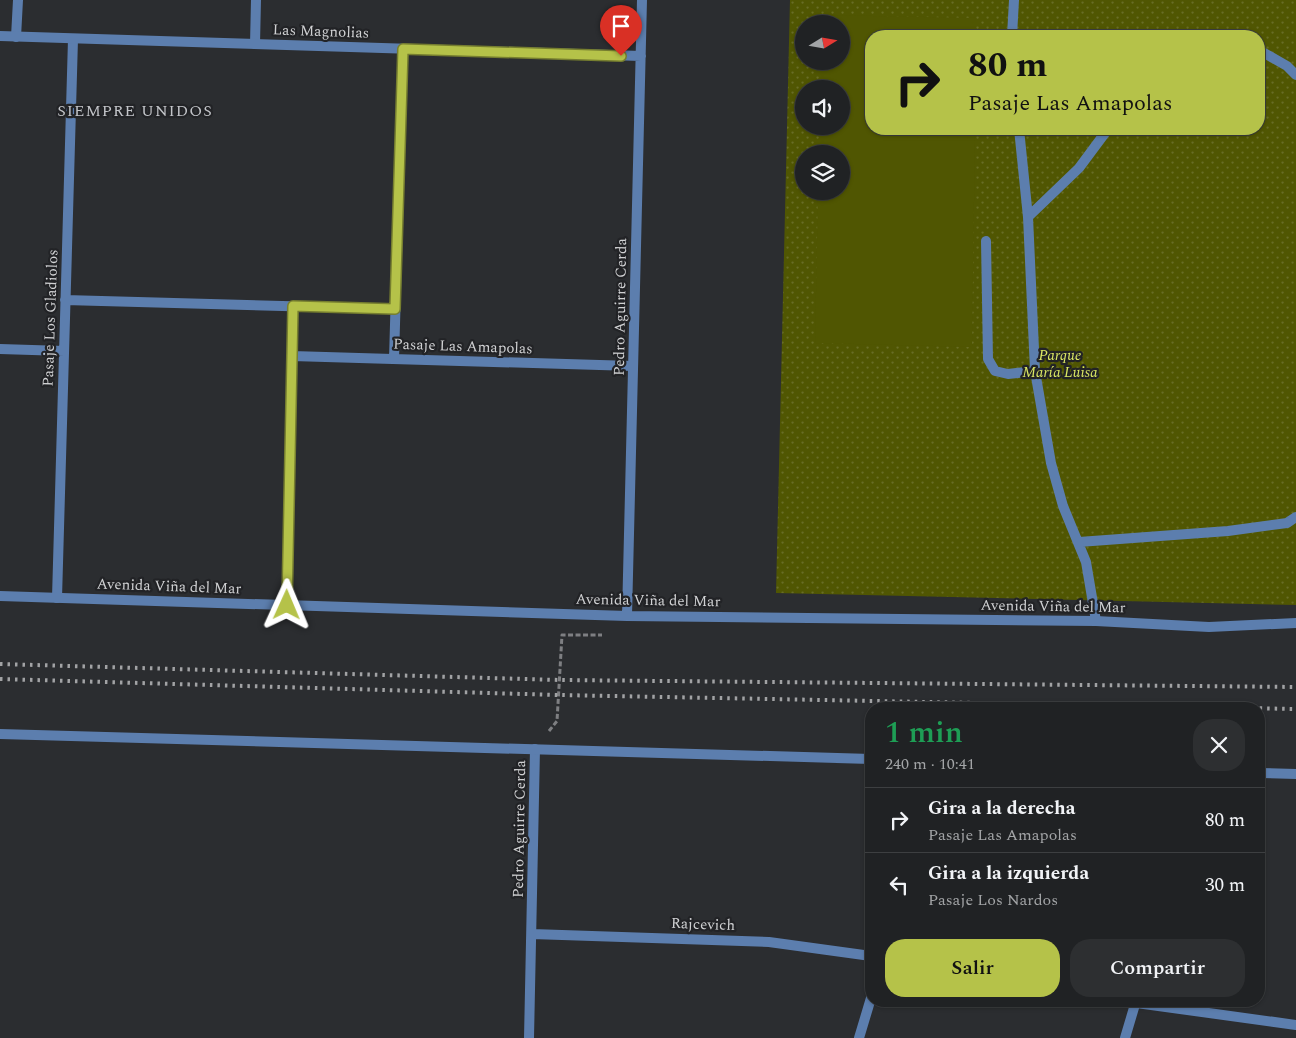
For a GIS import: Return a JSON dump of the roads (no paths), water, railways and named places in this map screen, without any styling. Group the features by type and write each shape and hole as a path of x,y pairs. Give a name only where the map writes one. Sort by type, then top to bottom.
{"street":[{"path":"16,37 18,0"},
{"path":"256,0 256,44"},
{"name":"Pedro Aguirre Cerda","path":"627,616 642,0"},
{"path":"1012,30 1014,0"},
{"name":"Las Magnolias","path":"0,36 641,56"},
{"name":"Pasaje Los Gladiolos","path":"57,598 73,39"},
{"path":"394,359 403,49"},
{"path":"1265,53 1287,66 1296,74"},
{"path":"1020,135 1028,216 1035,371 1051,463 1063,506 1080,542 1086,562 1096,621"},
{"path":"1028,216 1079,168 1104,135"},
{"path":"986,240 988,359 995,371 1008,374 1035,371"},
{"path":"66,300 395,309"},
{"path":"287,605 293,306"},
{"path":"0,349 64,351"},
{"name":"Pasaje Las Amapolas","path":"292,356 633,366"},
{"path":"1080,542 1228,531 1287,523 1296,517"},
{"name":"Avenida Viña del Mar","path":"0,596 627,616 1096,621 1209,627 1296,623"},
{"path":"0,734 865,759"},
{"name":"Pedro Aguirre Cerda","path":"529,1038 535,749"},
{"path":"1265,773 1296,774"},
{"name":"Rajcevich","path":"532,934 769,942 865,955"},
{"path":"859,1038 868,1007"},
{"path":"1125,1038 1134,1007"},
{"path":"1171,1007 1296,1025"}],"railway":[{"path":"0,664 560,680 1296,687"},
{"path":"0,679 559,695 928,702"},
{"path":"1265,708 1296,709"}],"district":[{"name":"SIEMPRE UNIDOS","path":"135,110"}],"park label":[{"name":"Parque María Luisa","path":"1060,364"}]}
